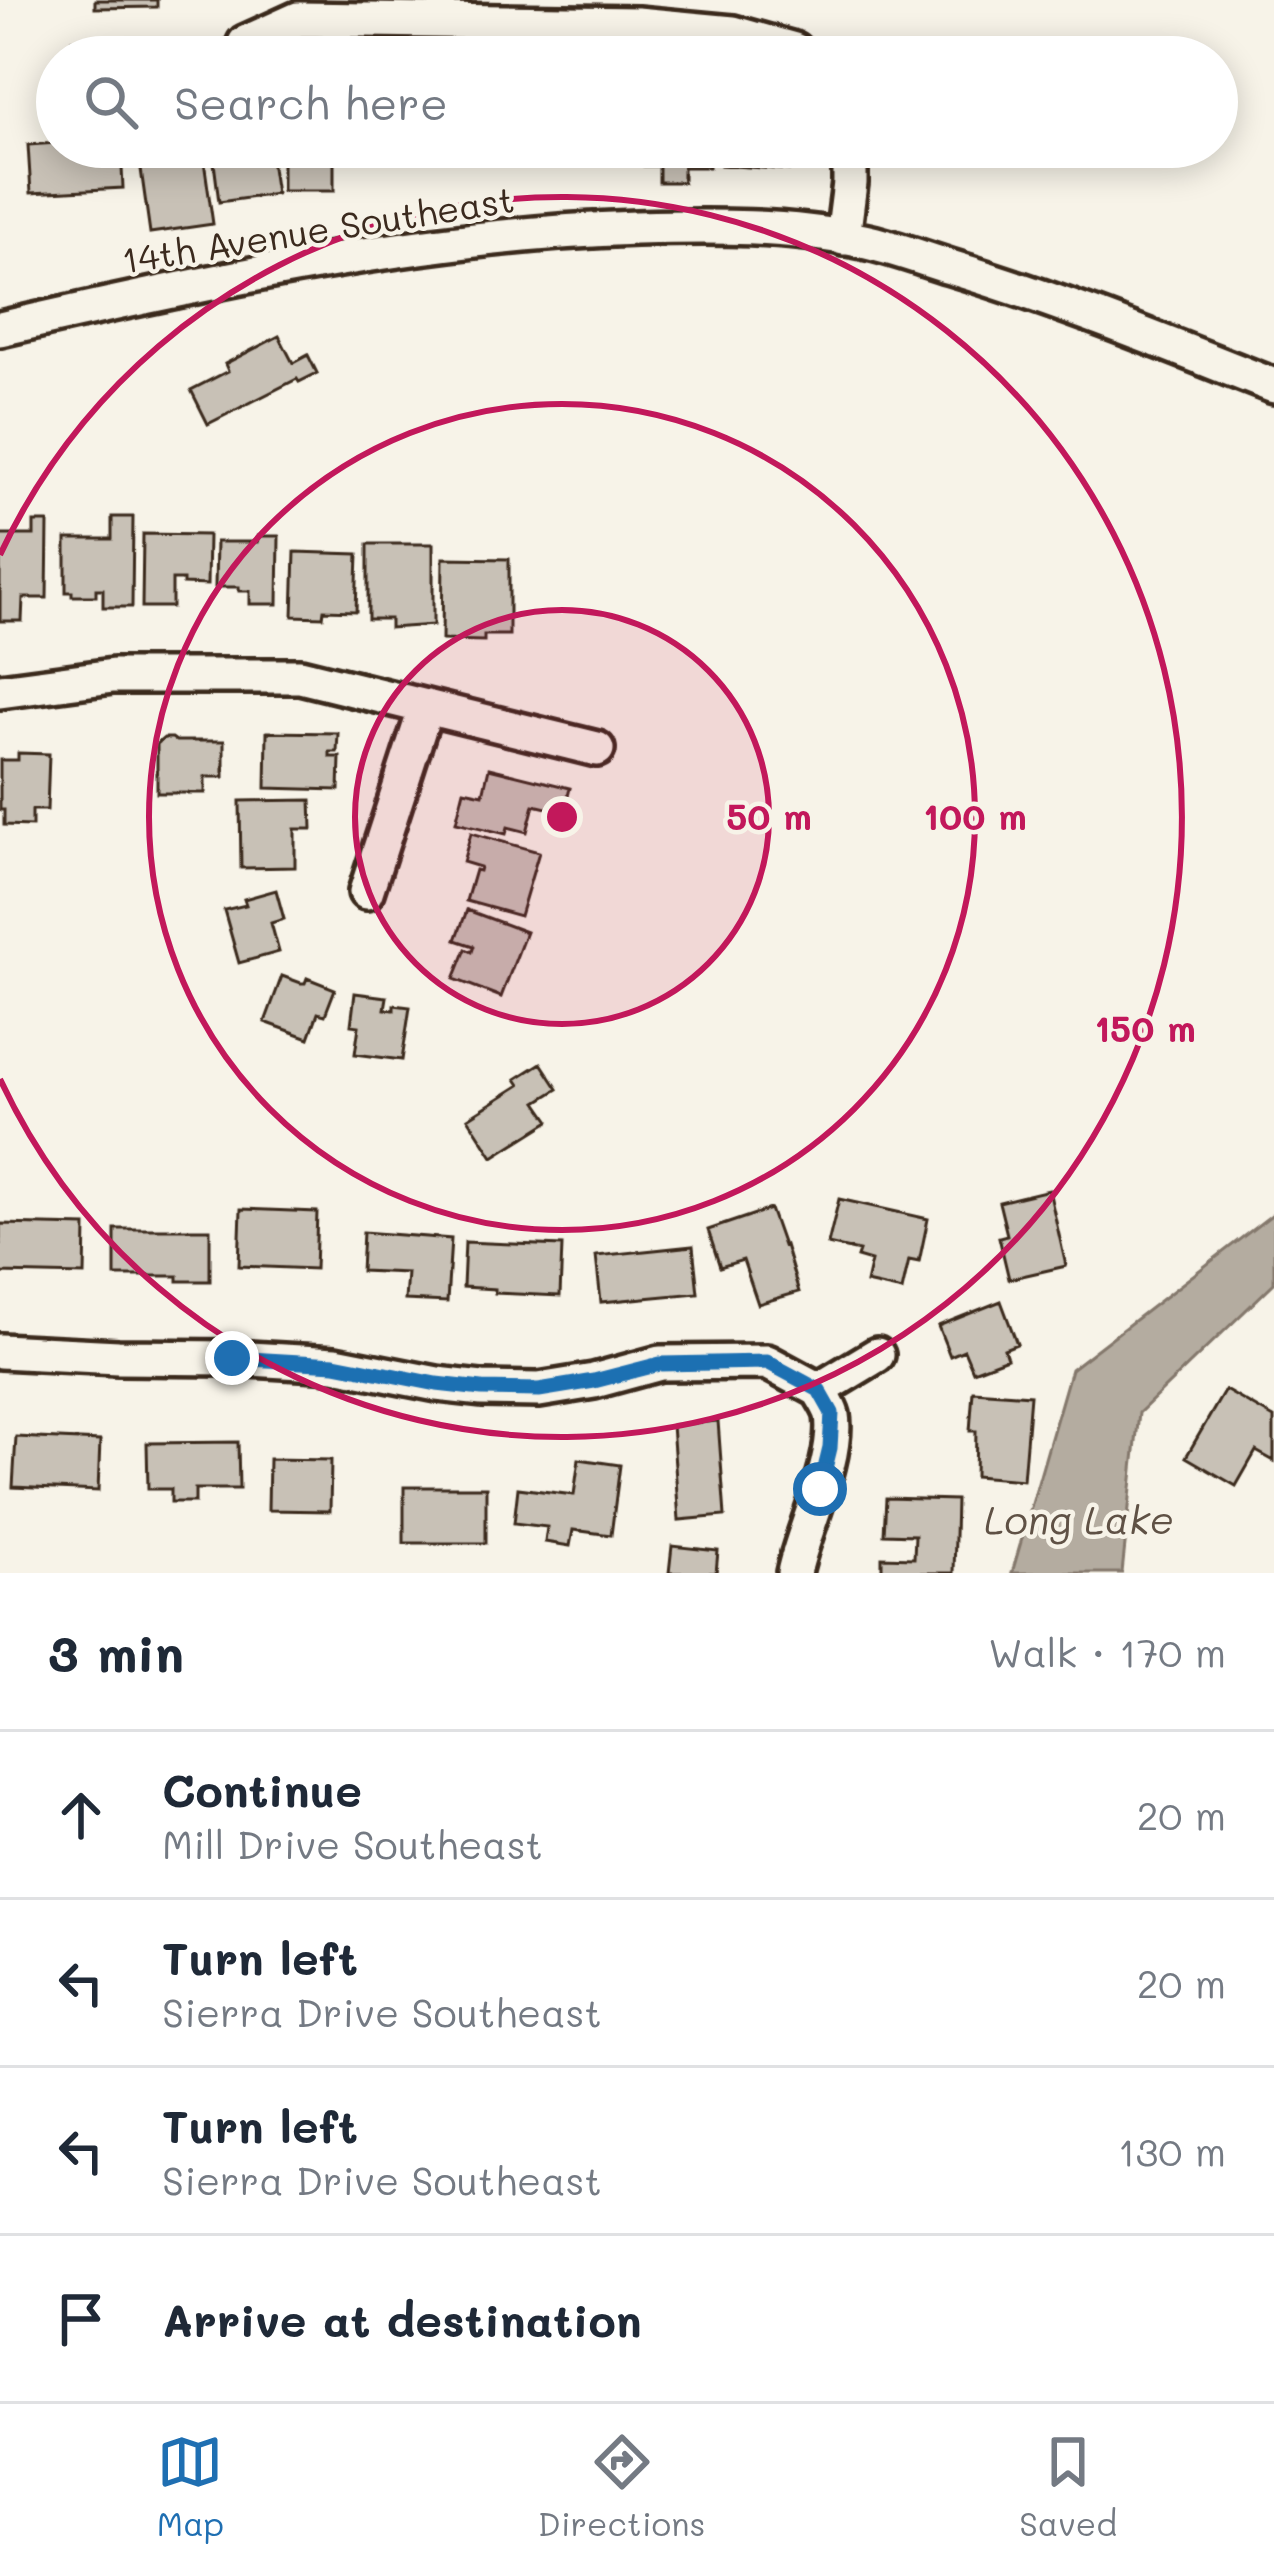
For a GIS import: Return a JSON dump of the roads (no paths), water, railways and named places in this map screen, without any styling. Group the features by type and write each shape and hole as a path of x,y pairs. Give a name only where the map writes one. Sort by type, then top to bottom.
{"street":[{"path":"260,36 298,19 637,24 744,36"},
{"path":"843,238 850,168"},
{"name":"14th Avenue Southeast","path":"0,329 172,290 409,248 568,230 799,231 865,241 1028,290 1274,386"},
{"path":"0,691 113,676 300,676 597,748"},
{"path":"366,892 426,707"},
{"path":"0,1351 335,1364 437,1384 539,1390 660,1364 767,1362 819,1390 832,1413 830,1448 794,1573"},
{"path":"819,1390 877,1355"}],"water":[{"name":"Long Lake","path":"1274,1213 1274,1283 1139,1413 1122,1573 1012,1573 1071,1369"}]}
